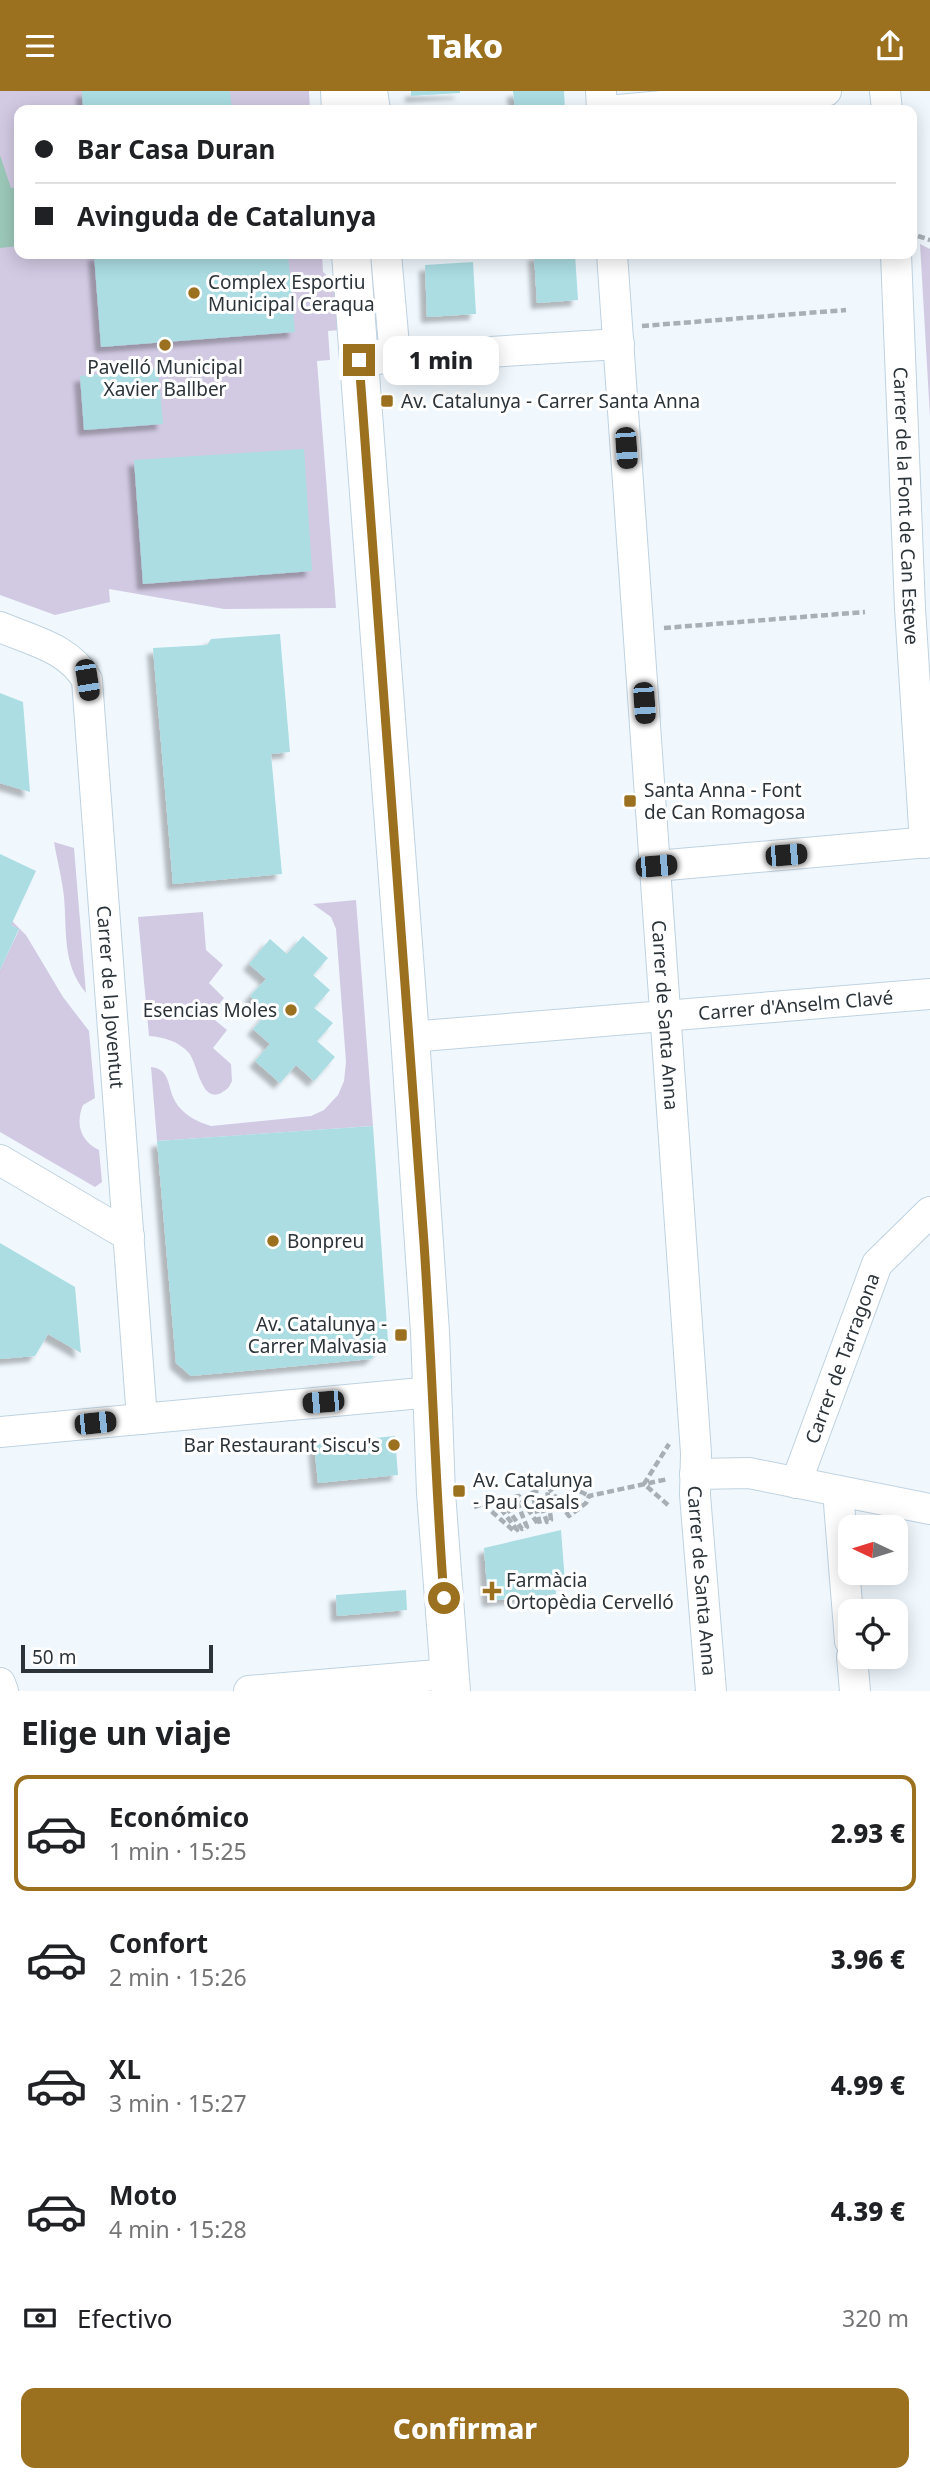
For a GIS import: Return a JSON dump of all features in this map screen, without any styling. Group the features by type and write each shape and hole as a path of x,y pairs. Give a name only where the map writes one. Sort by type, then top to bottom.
{"street":[{"path":"673,105 827,91"},
{"path":"352,259 377,358"},
{"path":"249,1691 450,1683 410,1037 377,358 386,259"},
{"name":"Carrer de Santa Anna","path":"613,259 630,335 666,1016 682,1477 695,1495 711,1691"},
{"name":"Carrer de la Font de Can Esteve","path":"905,259 910,608 927,843"},
{"path":"377,358 630,335"},
{"name":"Carrer de la Joventut","path":"0,627 66,655 80,667 87,680 142,1419"},
{"path":"656,866 927,843"},
{"name":"Carrer d'Anselm Clavé","path":"410,1037 930,994"},
{"path":"0,1160 129,1235"},
{"name":"Carrer de Tarragona","path":"796,1483 877,1264 929,1215"},
{"path":"0,1432 432,1391"},
{"path":"682,1477 749,1473 930,1509"},
{"path":"838,1491 847,1599"},
{"path":"853,1669 855,1691"},
{"path":"0,1683 3,1691"}],"path":[{"path":"630,335 846,310"},
{"path":"663,629 865,612"},
{"path":"644,1484 673,1439"},
{"path":"538,1524 532,1493 536,1491 558,1486 589,1496 682,1477"},
{"path":"644,1484 677,1512"},
{"path":"548,1489 569,1515 586,1503 589,1496"},
{"path":"536,1491 547,1522 551,1520 548,1489"},
{"path":"527,1527 515,1497 519,1496 538,1524"},
{"path":"474,1507 501,1500 522,1529 538,1524"},
{"path":"483,1504 514,1531 517,1530 495,1501"}],"shaded area":[{"name":"Pavelló Municipal Xavier Ballber","path":"0,91 309,91 310,105 14,105 14,259 322,259 323,272 338,284 341,330 328,331 330,360 317,361 336,608 224,609 109,589 110,602 55,615 0,595"},
{"path":"0,155 11,188 14,188 14,247 0,248"},
{"path":"920,244 930,249 930,417"},
{"path":"54,842 74,848 86,993 78,982 69,959 63,890"},
{"path":"356,900 373,1126 157,1141 151,1067 157,1068 165,1075 175,1101 186,1114 211,1126 311,1116 324,1110 338,1095 344,1081 346,1062 336,929 331,917 313,904"},
{"path":"203,912 206,950 223,965 209,983 224,998 210,1016 227,1030 213,1048 231,1064 232,1081 220,1094 207,1091 185,1049 170,1040 149,1036 138,917"},
{"path":"12,921 26,935 63,997 89,1031 95,1098 83,1105 80,1126 84,1137 99,1150 102,1182 95,1187 0,1132 0,970 19,930 11,925"}],"building":[{"path":"82,91 230,91 231,105 83,105"},
{"path":"411,91 460,91 460,93 411,96"},
{"path":"513,91 564,91 565,105 514,105"},
{"name":"Complex Esportiu Municipal Ceraqua","path":"94,259 288,259 295,332 101,347"},
{"path":"534,259 575,259 578,300 537,303"},
{"path":"473,262 476,314 427,317 425,265"},
{"path":"158,369 163,424 84,430 80,376"},
{"path":"304,449 312,571 143,584 134,460"},
{"path":"280,634 290,752 271,754 282,874 173,884 153,648 207,645 211,639"},
{"path":"0,693 23,702 30,792 0,783"},
{"path":"0,854 36,871 11,925 19,929 0,970"},
{"name":"Esencias Moles","path":"303,936 328,958 313,975 330,990 314,1008 333,1023 317,1041 335,1057 314,1081 296,1065 280,1083 255,1061 270,1044 253,1029 268,1012 250,996 266,979 249,964 270,939 287,954"},
{"name":"Bonpreu","path":"373,1126 388,1341 371,1359 191,1376 176,1363 157,1141"},
{"path":"0,1243 75,1287 81,1353 48,1334 35,1356 0,1359"},
{"path":"395,1436 398,1475 318,1483 314,1444"},
{"path":"561,1530 565,1582 555,1583 556,1594 488,1601 484,1548"},
{"path":"406,1590 407,1610 337,1616 336,1595"}],"place":[{"name":"Complex Esportiu Municipal Ceraqua","path":"194,293"},
{"name":"Pavelló Municipal Xavier Ballber","path":"165,345"},
{"name":"Av. Catalunya - Carrer Santa Anna","path":"387,401"},
{"name":"Santa Anna - Font de Can Romagosa","path":"630,801"},
{"name":"Esencias Moles","path":"291,1010"},
{"name":"Bonpreu","path":"273,1241"},
{"name":"Av. Catalunya - Carrer Malvasia","path":"401,1335"},
{"name":"Bar Restaurant Siscu's","path":"394,1445"},
{"name":"Av. Catalunya - Pau Casals","path":"459,1491"},
{"name":"Farmàcia Ortopèdia Cervelló","path":"492,1591"}],"route":[{"path":"359,360 420,1178 444,1598"}]}
